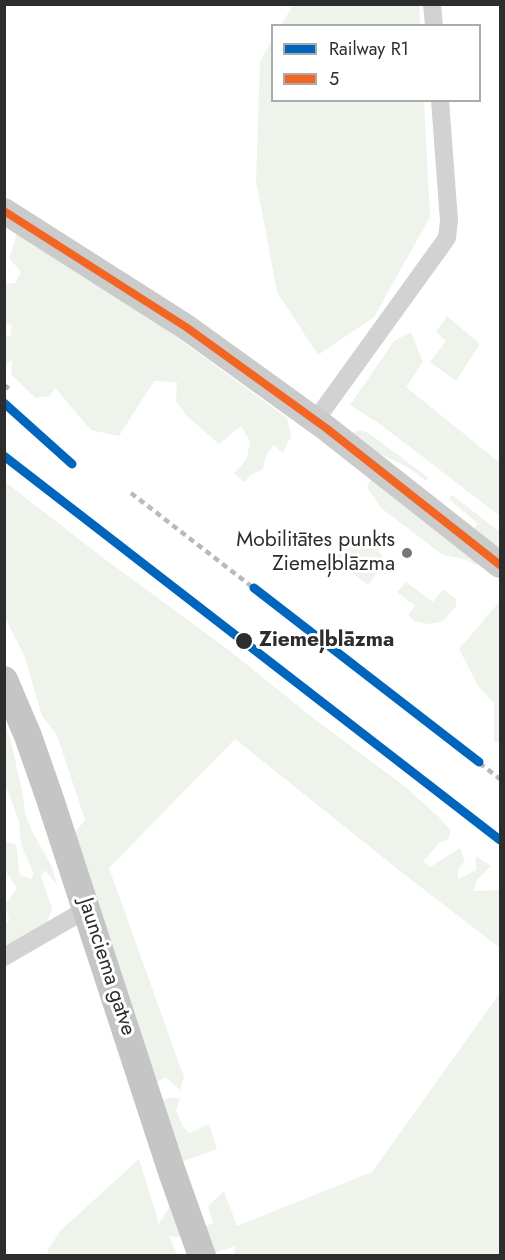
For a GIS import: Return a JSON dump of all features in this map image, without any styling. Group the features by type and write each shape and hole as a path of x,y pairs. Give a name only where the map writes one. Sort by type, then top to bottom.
{"main road":[{"path":"4,211 170,316 315,421 501,565"},
{"name":"Jaunciema gatve","path":"4,680 28,736 202,1256"}],"street":[{"path":"432,4 434,24"},
{"path":"315,421 447,238 449,221 440,102"},
{"path":"4,957 87,909"}],"shaded area":[{"path":"293,5 419,5 420,24 282,24"},
{"path":"271,42 271,102 424,102 430,217 374,317 318,355 277,292 256,181 260,62"},
{"path":"17,227 156,322 287,418 291,436 283,453 274,445 266,455 263,469 251,475 245,482 234,474 247,458 250,442 241,426 219,444 187,416 176,401 177,382 154,381 119,436 91,430 55,388 50,396 35,398 11,374 12,359 5,366 5,335 10,337 12,325 5,324 5,284 15,283 21,272 9,258"},
{"path":"447,316 480,344 456,381 430,362 446,341 436,332"},
{"path":"411,332 423,362 406,387 500,463 500,516 381,425 350,405 394,341"},
{"path":"358,430 367,432 429,478 426,481 409,468 378,453 355,436 354,433"},
{"path":"372,478 475,559 477,566 467,560 443,555 381,508 367,487"},
{"path":"4,481 102,557 230,651 313,718 403,785 438,816 451,831 448,840 440,842 423,862 430,867 460,848 465,860 458,870 458,879 476,870 476,856 491,866 476,881 474,891 500,890 500,948 235,739 109,868 184,1077 180,1090 166,1077 153,1084 73,835 85,820 57,735 42,716 24,655 5,618"},
{"path":"452,495 500,532 500,555 471,532 478,524 449,499"},
{"path":"351,539 363,540 382,555 382,566 368,585 336,558"},
{"path":"406,582 433,602 443,589 456,599 456,606 440,622 427,624 414,621 408,615 415,606 397,592"},
{"path":"500,601 500,743 494,742 494,703 478,686 459,649"},
{"path":"4,721 10,737 25,814 53,869 57,885 45,870 41,876 52,909 45,926 5,958 5,925 9,919 5,905 17,888 5,870 5,841 16,845 20,875 31,879 34,874 21,845 19,822 5,787"},
{"path":"500,993 500,1255 234,1256 235,1246 211,1254 202,1228 213,1223 208,1206 224,1191 237,1226 372,1172"},
{"path":"170,1097 180,1099 176,1111 189,1133 209,1124 217,1149 181,1162 159,1103"},
{"path":"139,1159 159,1224 170,1206 180,1237 169,1236 177,1255 47,1256 48,1250 60,1231"}],"railway":[{"path":"4,385 12,391"},
{"path":"4,403 72,464"},
{"path":"131,493 500,779"}],"rail line":[{"name":"R1","path":"4,403 72,464"},
{"name":"R1","path":"4,456 500,840"},
{"name":"R1","path":"254,588 479,762"}],"transit line":[{"name":"5","path":"4,211 186,327 326,428 500,565"}],"place":[{"name":"Mobilitātes punkts Ziemeļblāzma","path":"407,553"},
{"name":"Ziemeļblāzma","path":"244,641"}]}
